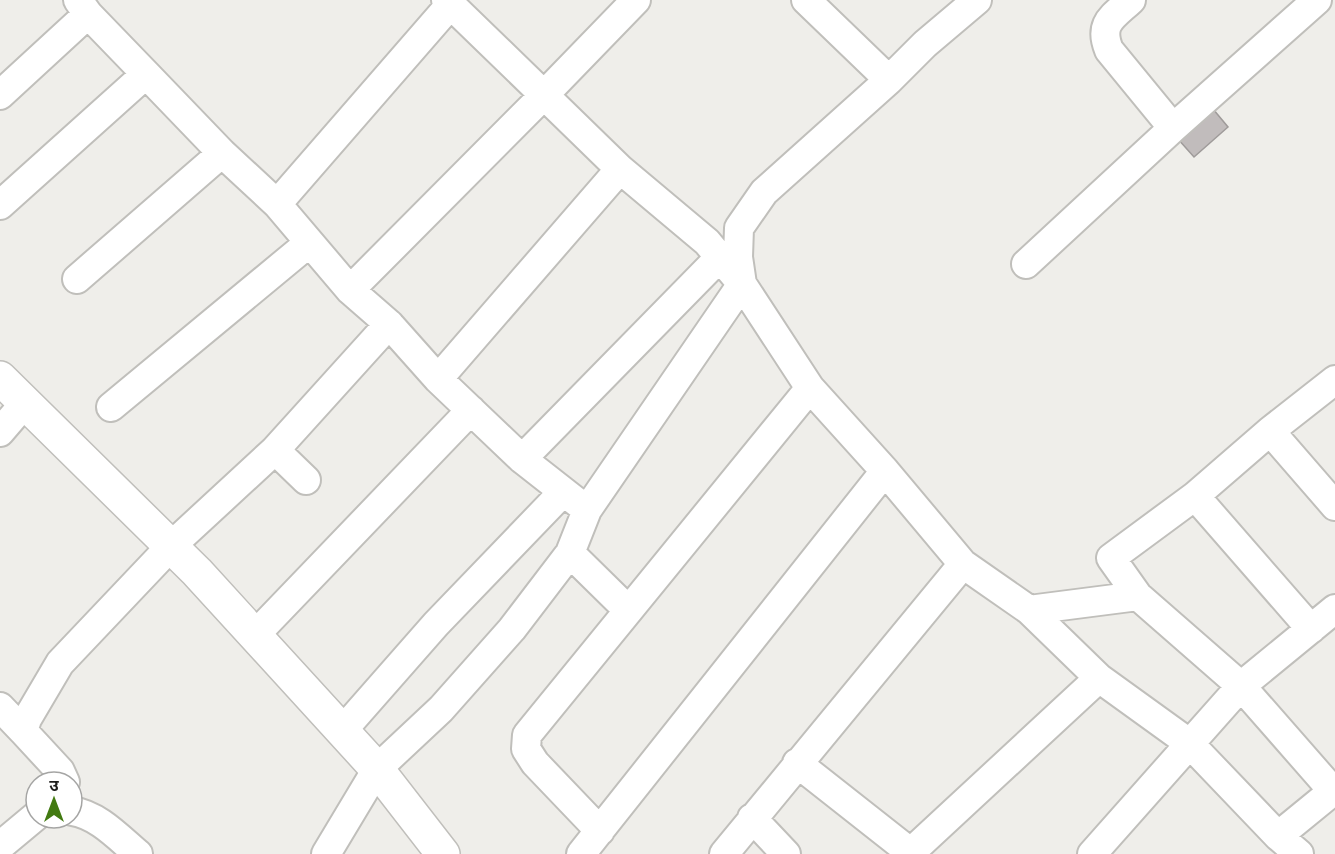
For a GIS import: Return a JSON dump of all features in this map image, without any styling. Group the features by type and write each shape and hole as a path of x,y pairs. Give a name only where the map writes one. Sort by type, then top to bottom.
{"street":[{"path":"806,0 889,80"},
{"path":"522,459 714,249 740,228 764,192 889,80 925,44 977,0"},
{"path":"1131,0 1107,22 1104,37 1109,50 1173,128"},
{"path":"1026,264 1173,128 1317,0"},
{"path":"350,290 544,95 633,1"},
{"path":"277,204 448,2 620,169 714,249 742,284 810,388 885,471 963,564 1029,610 1099,678 1189,743 1289,845 1334,790 1241,686 1138,596 1111,558 1195,496 1270,431 1335,380"},
{"path":"0,95 83,7 222,153 277,204 350,290 390,324 438,379 522,459 587,510"},
{"path":"0,205 146,74"},
{"path":"77,279 222,153"},
{"path":"438,379 620,169"},
{"path":"326,854 377,769 441,709 489,656 570,553 587,510 742,284 738,257 740,228"},
{"path":"111,407 309,243"},
{"path":"23,731 27,719 60,663 171,546 274,450 390,324"},
{"path":"0,378 171,546 255,635 377,769 442,854"},
{"path":"600,831 536,763 526,749 527,735 810,388"},
{"path":"0,432 24,404"},
{"path":"255,635 471,410"},
{"path":"1270,431 1335,506"},
{"path":"274,450 306,480"},
{"path":"581,854 885,471"},
{"path":"342,731 436,624 563,492"},
{"path":"1195,496 1311,629"},
{"path":"570,553 628,610"},
{"path":"724,854 963,564"},
{"path":"1029,610 1138,596"},
{"path":"1092,854 1241,686 1335,609"},
{"path":"797,763 909,853 1099,678"},
{"path":"0,707 59,770"},
{"path":"84,814 106,826 138,854"},
{"path":"752,818 786,854"},
{"path":"0,846 24,826"}],"building":[{"path":"1213,109 1228,127 1194,157 1178,139"}]}
